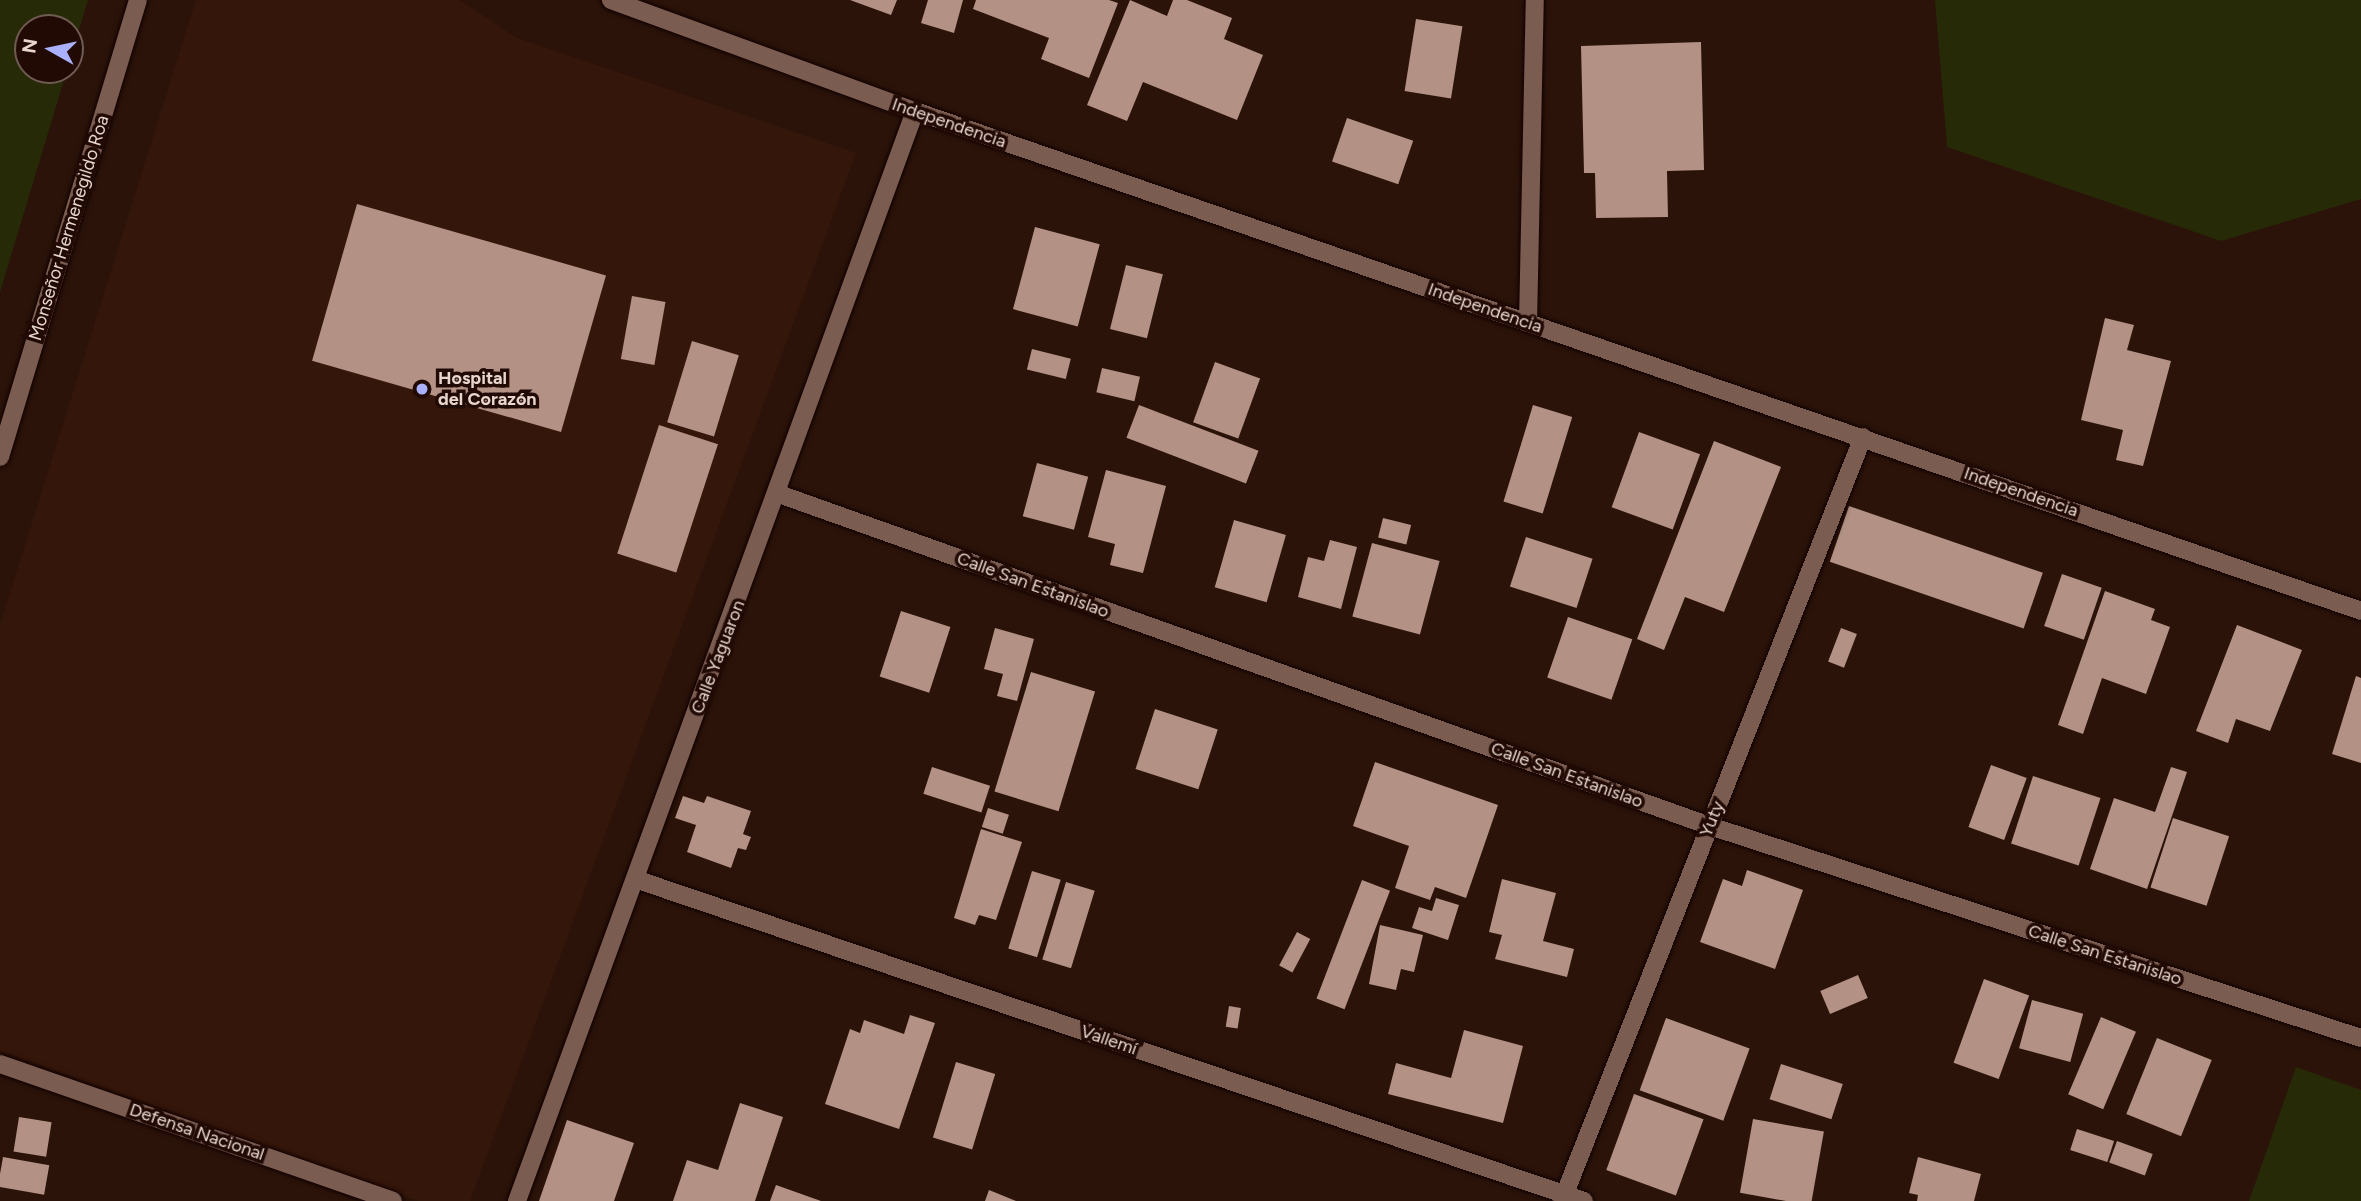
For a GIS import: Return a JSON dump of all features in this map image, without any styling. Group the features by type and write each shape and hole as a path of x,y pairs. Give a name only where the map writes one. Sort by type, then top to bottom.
{"street":[{"name":"Monseñor Hermenegildo Roa","path":"0,457 138,0"},
{"name":"Independencia","path":"611,0 915,111 2361,611"},
{"path":"1528,323 1535,0"},
{"name":"Calle Yaguaron","path":"517,1201 779,494 915,111"},
{"name":"Yuty","path":"1563,1198 1863,437"},
{"name":"Calle San Estanislao","path":"779,494 1710,826 2361,1038"},
{"name":"Vallemí","path":"635,879 1563,1198 1584,1201"},
{"name":"Defensa Nacional","path":"0,1064 393,1201"}],"shaded area":[{"name":"Hospital del Corazón","path":"196,0 460,0 517,38 856,153 470,1201 419,1201 0,1051 0,625"}],"green space":[{"path":"0,0 88,0 84,14 14,14 14,84 63,84 0,292"},
{"path":"1935,0 2361,0 2361,199 2221,241 1947,147"},
{"path":"2296,1067 2361,1090 2361,1201 2249,1201"}],"building":[{"path":"850,0 897,0 891,15"},
{"path":"928,0 963,0 954,33 921,23"},
{"path":"976,0 1109,0 1118,3 1089,78 1041,59 1049,38 973,9"},
{"path":"1130,0 1167,16 1173,0 1187,0 1232,18 1224,39 1263,55 1237,120 1143,82 1127,121 1087,105"},
{"path":"1416,19 1462,26 1451,98 1405,91"},
{"path":"1701,42 1704,170 1667,171 1668,217 1596,218 1595,173 1584,173 1581,46"},
{"path":"1347,118 1413,141 1398,184 1332,161"},
{"path":"357,204 606,275 561,432 312,361"},
{"path":"1035,227 1100,244 1078,326 1013,309"},
{"path":"1126,265 1163,274 1147,338 1110,329"},
{"path":"632,296 665,302 654,365 621,359"},
{"path":"2105,318 2134,325 2127,350 2171,361 2143,466 2116,460 2123,430 2081,420"},
{"path":"692,341 739,355 714,437 667,422"},
{"path":"1032,349 1071,359 1066,379 1027,369"},
{"path":"1215,362 1260,378 1238,439 1193,422"},
{"path":"1102,368 1140,377 1134,401 1096,392"},
{"path":"1139,405 1258,451 1246,484 1126,438"},
{"path":"1533,405 1572,417 1543,514 1503,502"},
{"path":"659,425 718,444 676,573 617,553"},
{"path":"1639,432 1700,454 1673,529 1612,507"},
{"path":"1714,441 1781,467 1724,612 1685,597 1664,650 1637,639"},
{"path":"1037,463 1088,477 1074,530 1023,516"},
{"path":"1106,470 1166,486 1143,573 1110,565 1115,544 1088,537"},
{"path":"1849,506 2043,573 2024,629 1830,562"},
{"path":"1383,518 1411,525 1406,544 1378,537"},
{"path":"1234,520 1286,535 1267,602 1215,587"},
{"path":"1526,537 1593,559 1577,608 1510,586"},
{"path":"1330,540 1357,547 1341,609 1298,597 1308,557 1324,561"},
{"path":"1372,543 1440,561 1420,635 1352,616"},
{"path":"2062,574 2102,588 2084,640 2044,626"},
{"path":"2105,591 2155,609 2151,620 2170,627 2146,694 2102,678 2083,734 2058,725"},
{"path":"901,611 950,627 929,693 880,677"},
{"path":"1568,617 1632,639 1611,700 1547,678"},
{"path":"2237,625 2302,650 2270,731 2236,719 2228,743 2196,731"},
{"path":"995,628 1034,639 1017,701 997,696 1003,674 984,669"},
{"path":"1841,628 1857,634 1844,668 1828,662"},
{"path":"1031,672 1095,692 1059,811 994,792"},
{"path":"2356,676 2361,678 2361,763 2332,754"},
{"path":"1155,709 1218,729 1198,789 1136,769"},
{"path":"1375,762 1498,805 1466,898 1435,887 1430,900 1395,888 1409,846 1353,826"},
{"path":"1991,765 2027,778 2004,840 1968,827"},
{"path":"932,767 990,786 981,812 923,794"},
{"path":"2171,767 2187,772 2147,889 2090,869 2114,798 2155,812"},
{"path":"2033,776 2101,798 2079,865 2011,844"},
{"path":"683,796 704,803 707,796 751,811 743,834 751,837 746,850 738,848 731,868 687,852 696,825 675,818"},
{"path":"988,808 1009,815 1003,834 982,827"},
{"path":"2173,818 2229,836 2207,906 2150,887"},
{"path":"981,829 1022,842 996,920 979,915 975,925 954,918"},
{"path":"1747,870 1803,890 1775,969 1700,942 1723,879 1742,886"},
{"path":"1032,871 1061,880 1037,957 1008,948"},
{"path":"1502,879 1556,893 1543,941 1574,949 1567,977 1495,959 1502,935 1489,932"},
{"path":"1362,880 1390,891 1344,1009 1316,999"},
{"path":"1066,882 1095,891 1071,968 1042,959"},
{"path":"1436,898 1459,905 1448,940 1412,928 1419,907 1432,911"},
{"path":"1380,925 1423,935 1414,972 1401,969 1396,990 1369,984"},
{"path":"1297,932 1310,939 1292,973 1279,966"},
{"path":"1858,975 1868,998 1830,1014 1820,991"},
{"path":"1984,979 2029,995 1999,1079 1954,1063"},
{"path":"2032,1000 2083,1014 2070,1062 2019,1048"},
{"path":"1229,1006 1241,1008 1238,1029 1226,1027"},
{"path":"910,1015 935,1023 899,1129 825,1104 850,1029 860,1033 864,1020 904,1034"},
{"path":"2101,1017 2136,1032 2103,1109 2068,1094"},
{"path":"1666,1018 1750,1048 1723,1121 1640,1090"},
{"path":"1464,1030 1523,1046 1503,1123 1388,1094 1396,1063 1451,1078"},
{"path":"2157,1038 2212,1060 2181,1136 2126,1114"},
{"path":"956,1062 995,1074 972,1150 933,1138"},
{"path":"1781,1064 1843,1084 1831,1119 1770,1099"},
{"path":"1634,1094 1704,1119 1676,1195 1606,1170"},
{"path":"740,1103 783,1117 755,1201 673,1201 687,1160 718,1170"},
{"path":"19,1117 52,1122 46,1157 14,1152"},
{"path":"1753,1119 1824,1132 1812,1201 1786,1201 1740,1193"},
{"path":"567,1120 634,1143 614,1201 539,1201"},
{"path":"2077,1129 2114,1141 2107,1162 2070,1150"},
{"path":"2117,1141 2153,1154 2145,1176 2109,1163"},
{"path":"3,1157 49,1165 44,1195 0,1187"},
{"path":"1918,1157 1981,1174 1974,1201 1917,1201 1918,1195 1909,1193"},
{"path":"776,1185 821,1201 770,1201"},
{"path":"989,1190 1016,1201 985,1201"}],"place":[{"name":"Hospital del Corazón","path":"422,389"}]}
